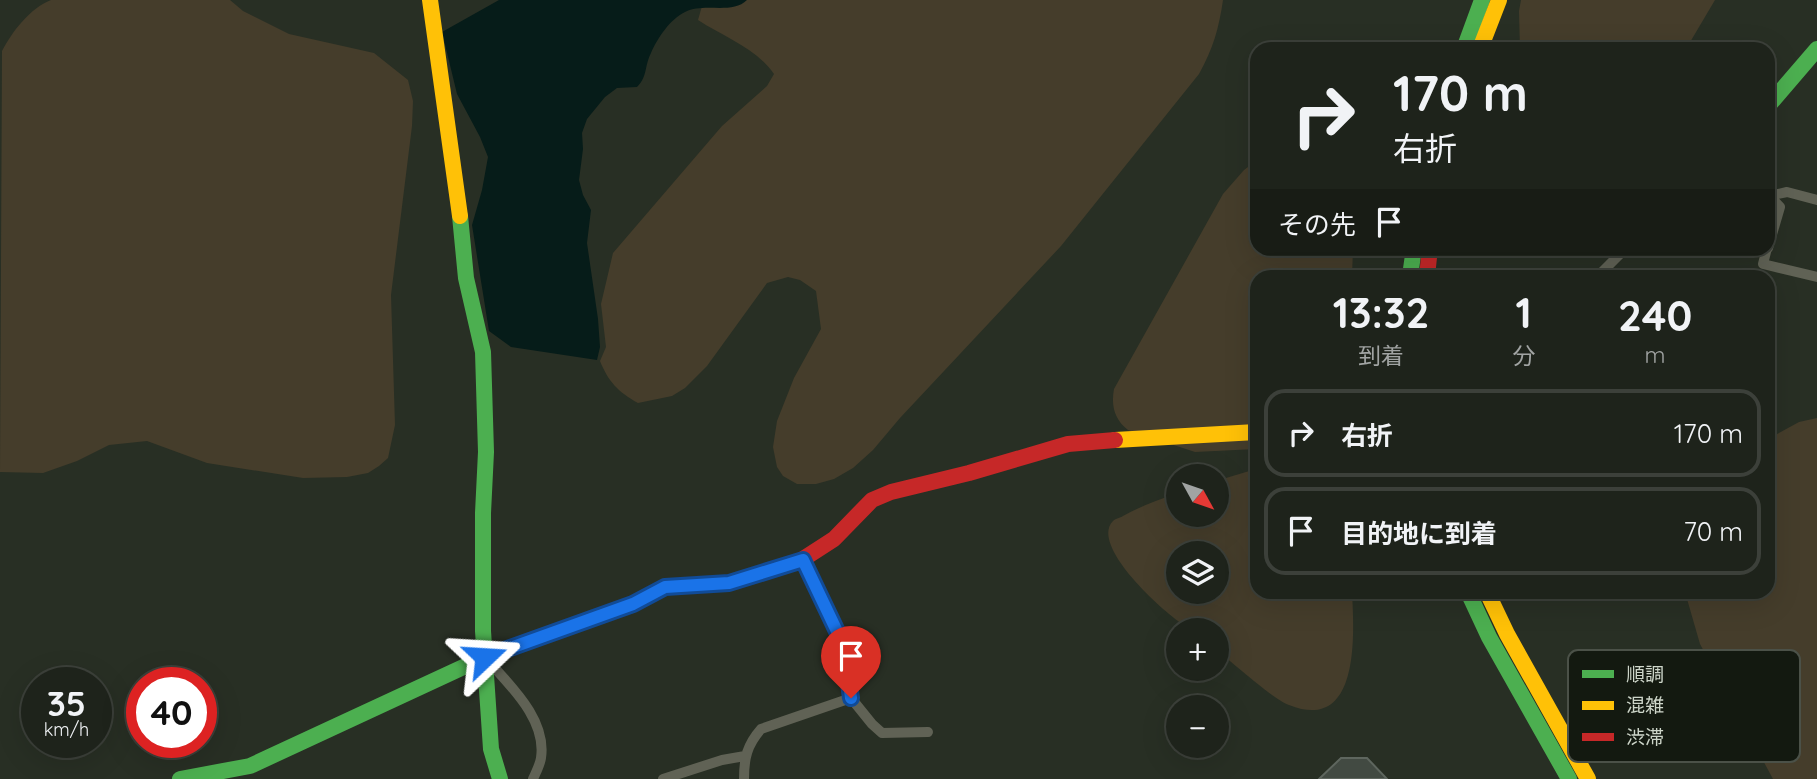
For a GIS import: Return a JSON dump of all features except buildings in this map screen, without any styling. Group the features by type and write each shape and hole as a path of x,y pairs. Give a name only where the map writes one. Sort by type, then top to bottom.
{"main road":[{"path":"430,0 457,189 466,278 482,352 486,452 483,513 485,657 491,749 500,779"},
{"path":"1467,42 1482,0"},
{"path":"1483,42 1499,0"},
{"path":"1775,98 1817,49"},
{"path":"180,779 250,766 308,742 485,657 633,604 665,587 729,583 803,560 834,539 872,500 891,492 1068,444 1250,432"},
{"path":"1471,599 1489,638 1569,779"},
{"path":"1490,599 1568,743"},
{"path":"1579,762 1588,779"}],"street":[{"path":"1775,195 1787,192 1817,200"},
{"path":"1775,203 1780,207 1775,224"},
{"path":"1604,270 1618,256"},
{"path":"1766,256 1763,264 1817,277"},
{"path":"803,560 844,646 851,698 882,733 928,732"},
{"path":"485,657 526,706 539,732 541,757 533,779"},
{"path":"744,779 745,756 751,741 761,729 851,698"},
{"path":"663,779 722,760 745,756"}],"shaded area":[{"path":"51,0 230,0 243,11 289,34 374,53 408,80 413,101 412,126 391,295 395,425 388,458 379,466 368,473 347,477 303,478 207,463 147,441 109,445 77,461 43,473 0,472 2,51 22,21"},
{"path":"715,0 1223,0 1215,38 1199,74 1061,246 873,450 853,468 834,479 816,484 797,484 783,476 777,467 773,447 777,421 794,378 821,329 816,291 800,280 788,277 767,283 707,366 685,388 672,396 638,403 614,385 600,361 606,347 601,304 613,253 722,126 767,86 774,74 749,50 698,20 702,6"},
{"path":"1521,0 1715,0 1690,42 1520,42"},
{"path":"1250,166 1250,256 1353,256 1352,270 1250,270 1250,449 1195,452 1128,430 1119,421 1115,411 1114,389 1223,194"},
{"path":"1817,418 1817,779 1773,779 1764,762 1800,762 1800,650 1703,650 1687,599 1775,599 1775,435 1799,422"},
{"path":"1250,471 1250,599 1352,599 1352,653 1348,674 1341,693 1330,705 1312,710 1281,701 1229,660 1229,618 1175,618 1134,580 1112,547 1108,532 1114,520 1166,497 1166,527 1229,527 1229,477"}],"water":[{"path":"499,0 747,0 734,7 693,9 679,15 657,42 643,79 637,87 617,88 605,97 587,119 582,133 579,180 591,210 587,243 598,319 600,347 597,360 511,347 489,331 472,225 488,157 457,94 442,32"}],"traffic: fast":[{"path":"1467,42 1482,0"},
{"path":"1775,98 1817,49"},
{"path":"460,216 466,278 483,352 486,452 483,631 491,749 500,779"},
{"path":"1411,270 1413,256"},
{"path":"180,779 250,766 485,657 633,604 665,587 729,583 800,561"},
{"path":"1471,599 1489,637 1569,779"}],"traffic: slow":[{"path":"430,0 460,216"},
{"path":"1483,42 1499,0"},
{"path":"1115,440 1250,432"},
{"path":"1490,599 1568,743"},
{"path":"1579,762 1588,779"}],"traffic: jam":[{"path":"1428,270 1429,256"},
{"path":"800,561 834,539 872,500 891,492 1068,444 1115,440"}],"route":[{"path":"485,657 633,604 665,587 729,583 803,560 844,646 851,698"}]}
